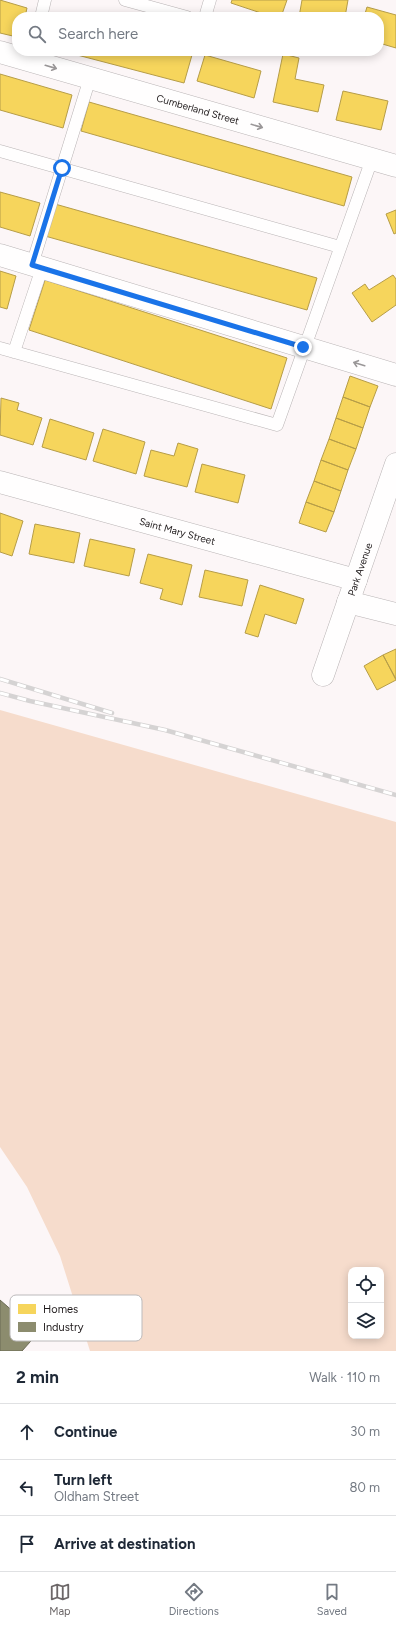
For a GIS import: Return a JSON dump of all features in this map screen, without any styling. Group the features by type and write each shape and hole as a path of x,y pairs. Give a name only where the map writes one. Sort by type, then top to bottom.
{"street":[{"name":"Cumberland Street","path":"0,52 12,54"},
{"name":"Cumberland Street","path":"31,56 90,78 396,166"},
{"path":"0,255 396,375"},
{"name":"Park Avenue","path":"323,675 396,464"},
{"name":"Saint Mary Street","path":"0,482 356,580"},
{"path":"348,602 396,614"}],"lane":[{"path":"42,12 45,0"},
{"path":"125,0 169,12"},
{"path":"206,12 210,0"},
{"path":"14,352 62,168 90,78"},
{"path":"0,150 340,247"},
{"path":"0,348 277,425 303,347 372,159"}],"shaded area":[{"path":"0,710 396,822 396,1351 90,1351 87,1341 142,1341 142,1295 72,1295 60,1256 27,1187 0,1147"}],"building: Homes":[{"path":"0,0 27,8 26,12 12,12 12,36 0,33"},
{"path":"232,0 287,0 283,12 258,12 231,3"},
{"path":"302,0 348,0 346,12 300,12"},
{"path":"367,7 396,15 396,48 384,44 384,12 366,12"},
{"path":"81,56 192,56 184,83"},
{"path":"205,56 261,71 254,98 197,81"},
{"path":"283,56 299,58 295,79 324,85 318,112 273,102"},
{"path":"0,74 72,95 63,128 0,110"},
{"path":"343,91 388,101 381,130 336,120"},
{"path":"89,102 352,177 344,206 81,131"},
{"path":"0,192 40,203 30,236 0,227"},
{"path":"55,204 317,278 307,310 45,236"},
{"path":"396,210 396,233 394,234 386,214"},
{"path":"0,271 16,276 7,309 0,307"},
{"path":"393,275 396,279 396,305 372,322 352,293 365,284 369,290"},
{"path":"45,280 287,358 271,409 29,330"},
{"path":"350,376 378,386 370,407 343,397"},
{"path":"343,397 370,407 363,428 336,418"},
{"path":"1,398 19,403 17,410 42,418 33,445 0,435"},
{"path":"336,418 363,428 356,449 329,439"},
{"path":"50,419 94,433 86,460 42,447"},
{"path":"103,429 145,442 136,474 93,461"},
{"path":"329,439 356,449 348,470 321,460"},
{"path":"178,443 198,449 187,487 144,476 151,450 174,456"},
{"path":"321,460 348,470 341,491 314,481"},
{"path":"202,464 245,475 238,503 195,492"},
{"path":"314,481 341,491 334,512 306,502"},
{"path":"306,502 334,512 326,532 299,523"},
{"path":"0,513 23,521 12,556 0,552"},
{"path":"35,524 80,533 74,563 29,554"},
{"path":"90,539 135,549 129,576 84,566"},
{"path":"148,554 192,565 182,605 160,599 163,589 140,583"},
{"path":"205,570 248,580 242,606 199,597"},
{"path":"260,585 304,599 296,624 265,614 258,637 245,633"},
{"path":"396,649 396,679 383,655"},
{"path":"383,655 396,680 377,690 364,666"}],"building: Industry":[{"path":"0,1300 10,1309 10,1341 31,1341 22,1351 0,1351"}],"railway":[{"path":"0,679 112,713"},
{"path":"0,693 30,701 165,730 396,795"}],"route":[{"path":"62,168 32,265 303,347"}]}
